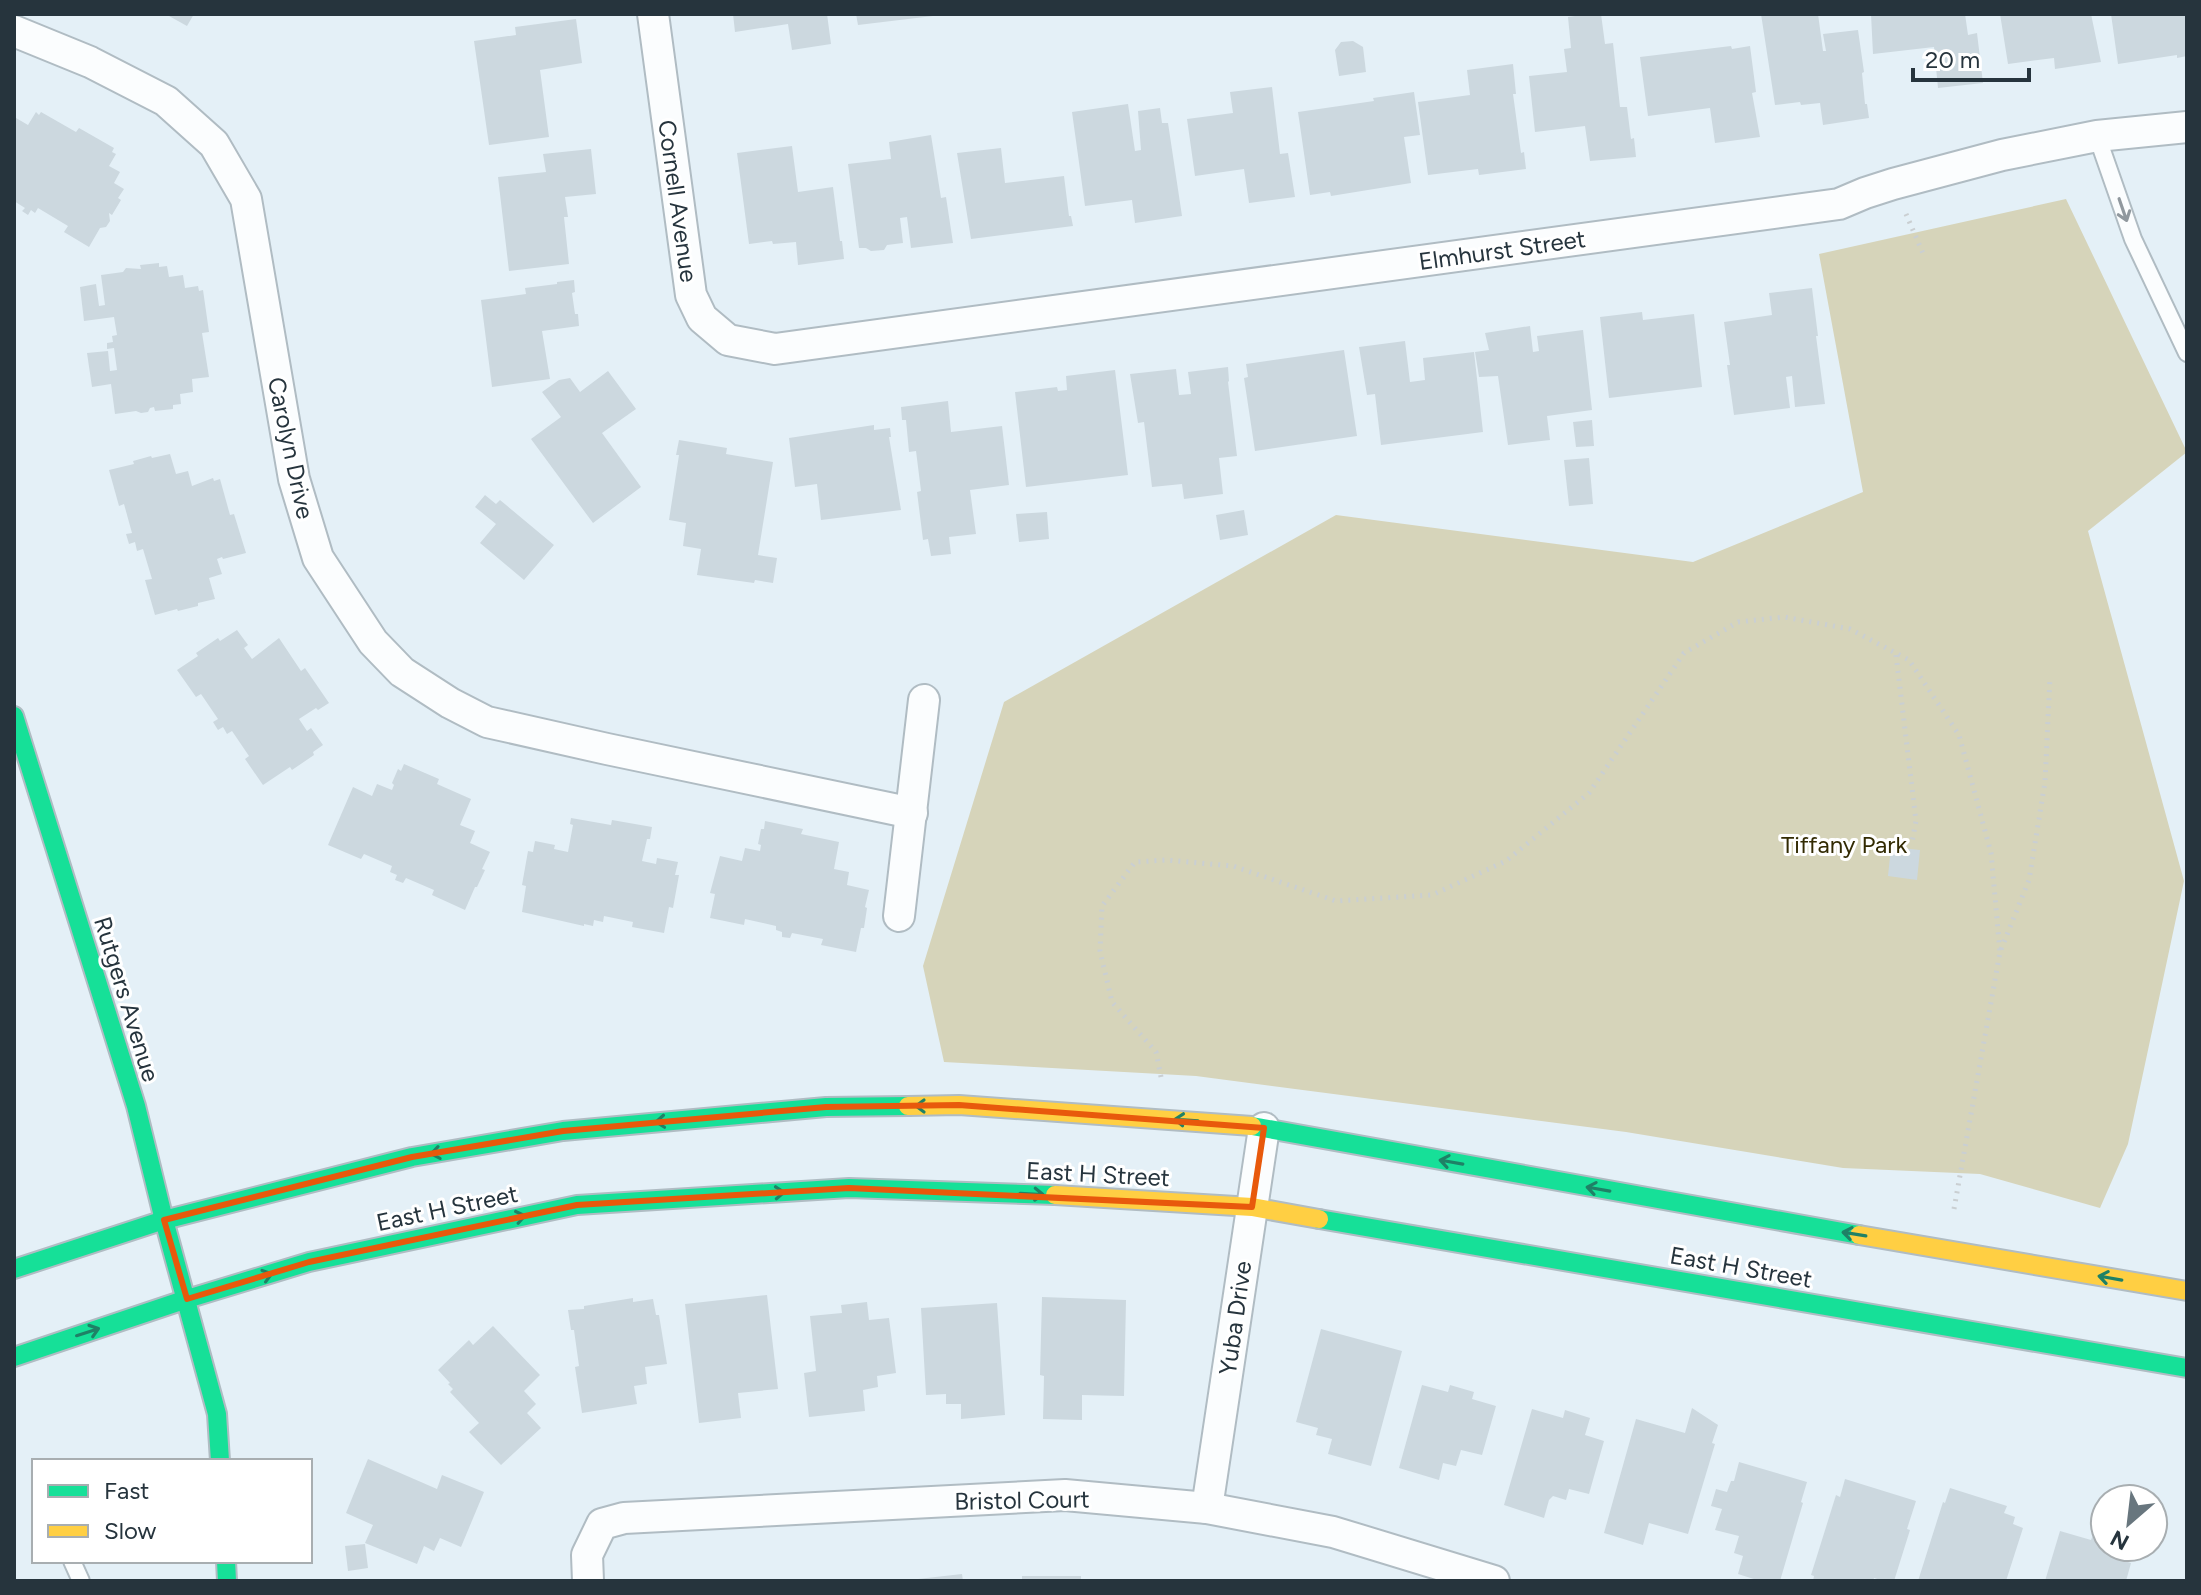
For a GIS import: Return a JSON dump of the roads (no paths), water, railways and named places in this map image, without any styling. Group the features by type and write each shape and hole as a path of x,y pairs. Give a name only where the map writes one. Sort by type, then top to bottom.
{"main road":[{"name":"Rutgers Avenue","path":"14,716 136,1106 217,1414 220,1459"},
{"path":"14,1269 164,1220 412,1157 563,1131 826,1107 959,1105 1242,1124 1774,1221 2187,1291"},
{"name":"East H Street","path":"14,1357 309,1262 577,1205 849,1188 1012,1192 1252,1207 2187,1368"}],"street":[{"name":"Cornell Avenue","path":"653,14 691,295 702,318 728,340 775,349 810,345"},
{"name":"Carolyn Drive","path":"14,31 90,62 166,101 214,144 246,199 294,479 318,558 373,642 402,672 487,722 912,813"},
{"name":"Elmhurst Street","path":"810,345 1839,204 1893,184 2002,155 2097,136 2187,127"},
{"path":"899,916 924,700"},
{"name":"Yuba Drive","path":"1207,1508 1264,1128"},
{"name":"Bristol Court","path":"588,1581 587,1555 602,1524 624,1518 1065,1495 1207,1508 1333,1532 1494,1581"}],"lane":[{"path":"2097,136 2133,239 2187,353"}],"park label":[{"name":"Tiffany Park","path":"1844,844"}]}
